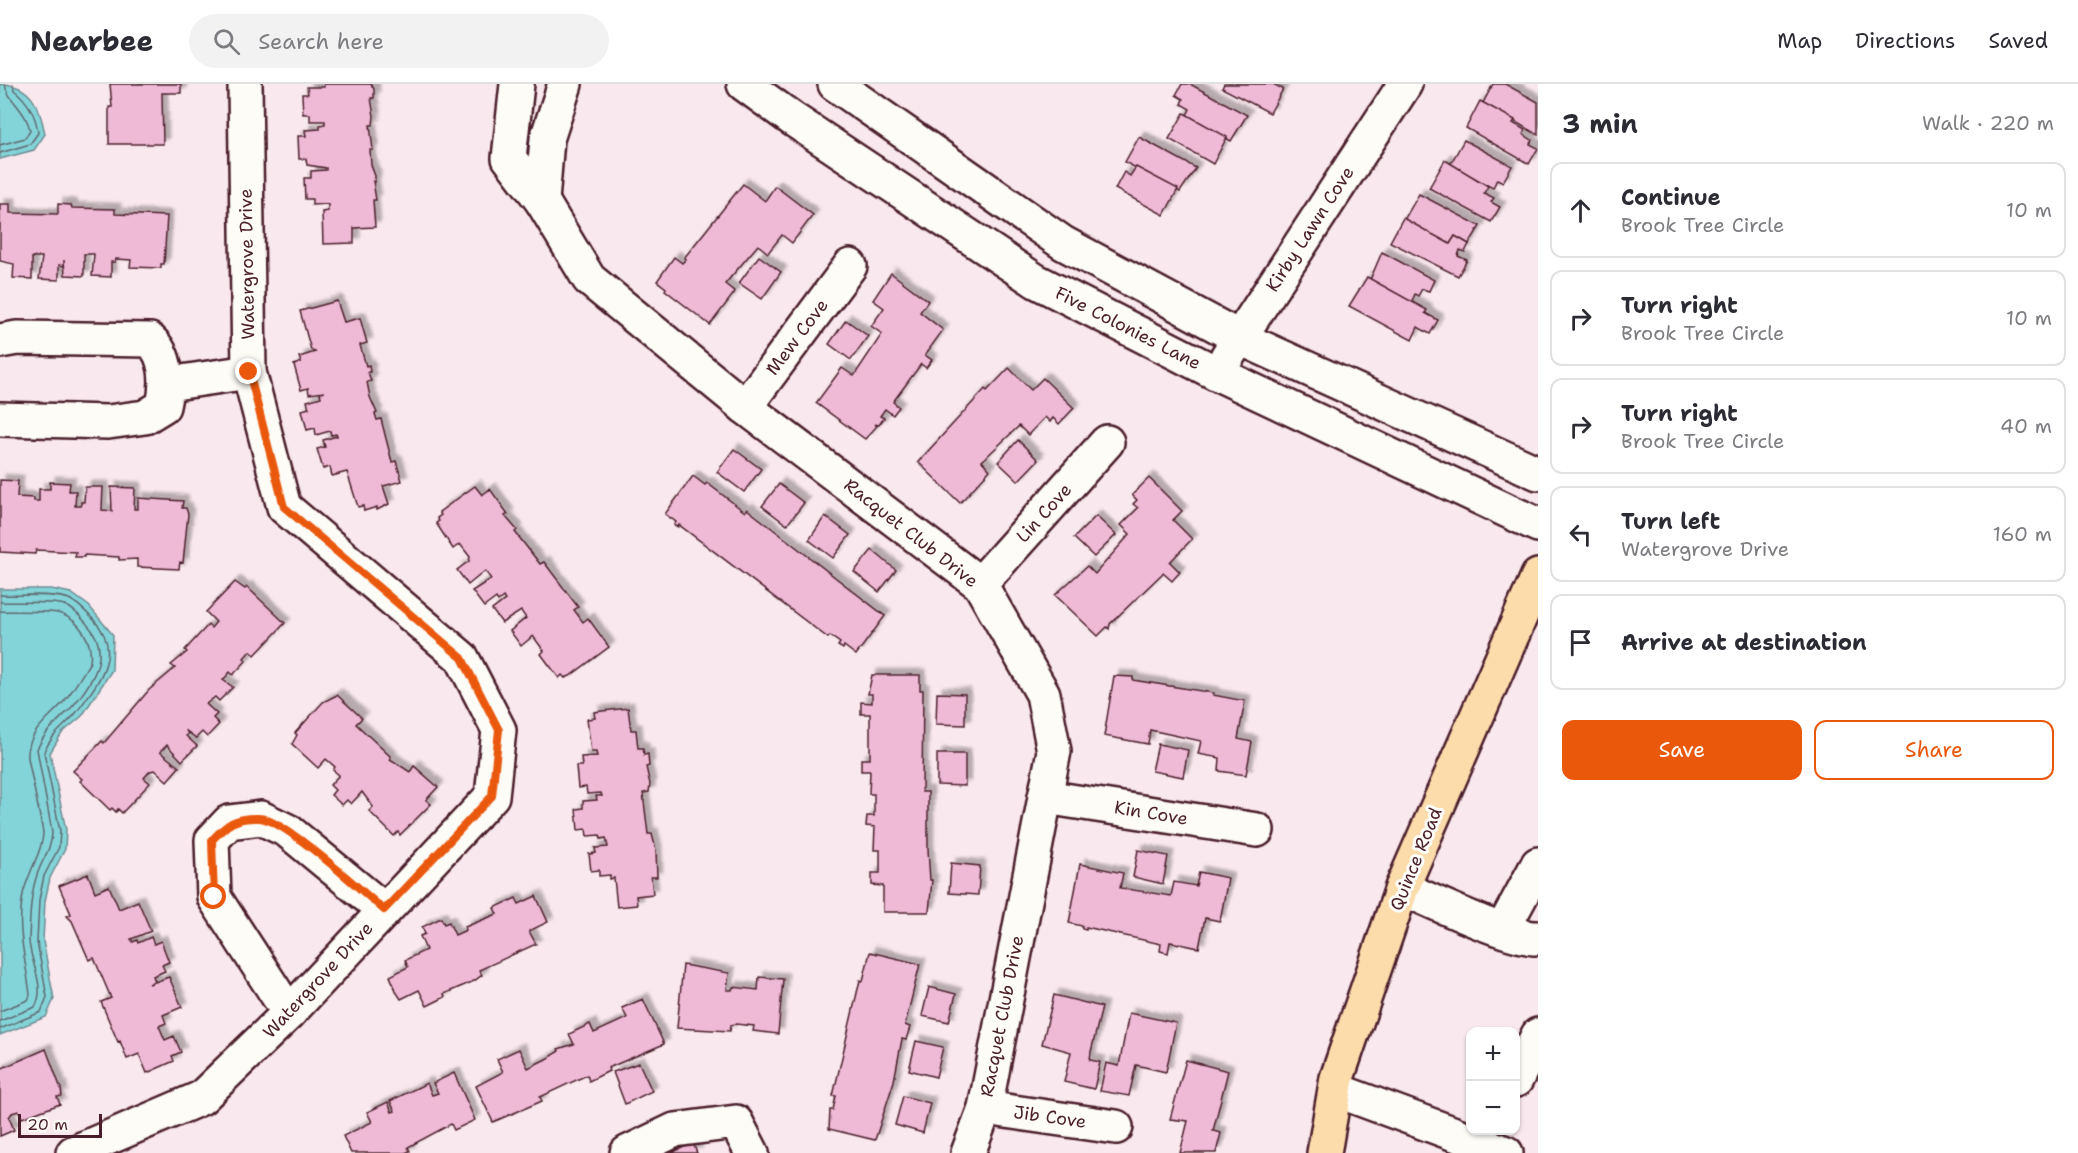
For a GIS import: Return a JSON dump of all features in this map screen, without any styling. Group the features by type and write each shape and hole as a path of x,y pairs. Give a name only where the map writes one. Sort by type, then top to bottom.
{"main road":[{"name":"Quince Road","path":"1324,1153 1337,1078 1402,888 1538,576"}],"street":[{"name":"Watergrove Drive","path":"73,1153 201,1098 288,1013 492,796 499,730 462,658 284,507 249,372 245,84"},
{"name":"Racquet Club Drive","path":"517,84 508,158 542,201 589,279 745,407 980,584 1043,694 1054,751 985,1108 968,1153"},
{"path":"542,201 547,139 565,84"},
{"name":"Five Colonies Lane","path":"744,84 801,125 1036,281 1216,373 1538,525"},
{"path":"835,84 1063,243 1240,338 1538,473"},
{"name":"Kirby Lawn Cove","path":"1216,373 1405,84"},
{"path":"1036,281 1063,243"},
{"name":"Mew Cove","path":"745,407 850,266"},
{"path":"0,341 17,338 150,340 159,348 168,384 163,406 146,417 108,423 0,418"},
{"path":"168,384 249,372"},
{"name":"Lin Cove","path":"980,584 1107,442"},
{"name":"Kin Cove","path":"1045,797 1257,830"},
{"path":"288,1013 214,897 212,840 223,828 229,822 261,818 288,831 384,910"},
{"path":"1503,929 1538,864"},
{"path":"1402,888 1503,929 1538,938"},
{"path":"1520,1070 1538,1035"},
{"path":"1336,1090 1490,1145"},
{"name":"Jib Cove","path":"985,1108 1116,1127"},
{"path":"627,1153 675,1130 736,1122 752,1153"}],"water":[{"path":"0,84 11,85 27,93 37,106 45,134 34,150 0,159"},
{"path":"0,589 51,589 71,593 89,606 113,635 112,670 82,716 62,733 50,753 66,830 65,849 50,878 45,901 43,941 54,999 46,1017 0,1035"}],"building":[{"path":"110,84 181,84 181,93 162,93 163,144 109,144 109,107 112,107"},
{"path":"324,84 371,84 374,89 374,98 371,98 373,125 370,125 373,150 370,150 371,165 375,176 375,182 373,181 376,200 373,200 375,227 354,228 354,243 323,244 322,212 328,211 328,204 312,205 312,199 305,199 304,178 311,178 311,171 326,170 326,168 307,165 306,159 299,159 298,136 306,136 305,130 320,129 320,125 325,124 325,121 310,121 310,114 303,114 302,94 308,94 307,87 324,87"},
{"path":"1182,84 1190,84 1247,115 1231,141 1186,117 1190,109 1181,104 1183,99 1176,95"},
{"path":"1224,84 1273,84 1283,89 1270,113 1222,88"},
{"path":"1493,84 1505,84 1538,102 1538,135 1483,103"},
{"path":"1480,101 1515,120 1513,123 1525,130 1523,134 1532,140 1530,144 1538,148 1529,164 1466,128"},
{"path":"1184,113 1227,137 1213,164 1169,139"},
{"path":"1139,137 1196,168 1180,192 1125,162"},
{"path":"1464,140 1512,166 1503,182 1497,179 1493,188 1450,165"},
{"path":"1445,160 1488,186 1484,193 1494,198 1491,202 1500,207 1491,222 1429,188"},
{"path":"1136,167 1178,189 1164,215 1115,189 1124,172 1130,176"},
{"path":"743,184 765,201 775,186 813,215 792,243 782,235 768,253 758,245 725,284 735,292 710,325 665,290 666,288 657,281 674,257 682,263 686,259 684,258"},
{"path":"1419,194 1480,226 1469,244 1455,236 1450,244 1404,220"},
{"path":"0,204 10,204 10,213 58,214 58,204 71,205 72,208 115,209 115,214 167,216 164,264 161,264 161,268 130,267 131,260 116,259 115,262 111,262 111,277 92,276 94,254 84,254 84,276 65,275 64,260 64,266 59,265 59,280 39,279 42,257 32,257 32,279 13,278 14,264 0,261"},
{"path":"1403,218 1450,244 1455,236 1469,244 1465,252 1460,250 1458,256 1467,260 1458,276 1390,242"},
{"path":"1382,252 1434,280 1429,291 1422,289 1418,296 1415,294 1411,303 1370,280"},
{"path":"759,256 781,272 762,299 739,283"},
{"path":"891,273 928,301 920,312 943,330 925,355 932,360 926,368 921,364 893,402 899,407 893,415 885,409 880,416 884,418 879,425 874,424 877,426 865,439 816,403 842,368 854,376 882,334 871,326 884,308 873,300"},
{"path":"1367,277 1427,310 1425,313 1438,320 1430,334 1418,327 1412,340 1349,306"},
{"path":"337,301 344,322 360,318 367,343 360,345 366,366 369,365 370,372 368,372 371,381 367,382 370,397 377,413 375,414 377,420 381,419 392,462 396,461 402,481 383,486 389,504 377,510 377,507 364,511 363,506 358,507 347,472 332,476 330,467 323,469 317,449 325,447 323,440 337,436 336,434 331,435 330,431 316,435 315,428 307,430 302,410 309,408 307,401 321,397 320,393 325,392 309,394 308,388 301,390 294,365 301,362 299,357 315,352 311,350 300,311"},
{"path":"846,320 868,336 851,360 829,344"},
{"path":"1009,368 1031,390 1043,378 1074,408 1059,424 1053,418 1050,422 1045,417 1028,435 1019,426 982,461 990,470 960,503 918,462 985,389 987,391"},
{"path":"1018,440 1038,460 1018,481 998,462"},
{"path":"734,449 761,469 744,492 717,472"},
{"path":"693,476 705,485 707,483 745,512 747,509 885,616 856,655 844,646 843,649 838,646 840,643 830,636 828,638 679,525 678,527 674,525 676,522 665,514"},
{"path":"1149,478 1182,511 1173,520 1192,539 1170,562 1180,572 1172,581 1163,573 1110,624 1109,629 1107,627 1098,636 1055,595 1087,566 1095,574 1130,534 1121,525 1138,508 1133,504 1137,500 1132,495"},
{"path":"0,480 18,481 17,497 34,498 34,501 39,501 39,489 50,489 50,482 70,483 69,491 76,491 75,506 81,506 81,502 84,502 85,487 103,487 102,510 112,511 111,487 135,488 134,509 138,509 138,498 183,501 182,508 186,508 188,514 183,563 180,562 179,569 137,567 137,559 119,560 119,557 84,555 84,557 75,557 76,552 36,550 35,554 0,552"},
{"path":"779,484 804,503 787,525 762,506"},
{"path":"475,486 482,495 490,489 508,514 505,516 517,530 515,532 540,564 544,562 578,607 574,610 583,622 588,618 609,647 570,676 565,678 562,675 559,678 541,654 544,651 533,636 521,646 510,631 526,618 521,611 502,623 492,610 505,600 503,597 498,601 496,598 484,607 472,591 491,579 485,571 468,585 457,570 469,561 470,557 460,544 453,549 436,523 439,521 437,518 441,515 439,512"},
{"path":"825,516 850,535 833,558 809,540"},
{"path":"1096,516 1116,535 1094,557 1074,538"},
{"path":"872,550 896,570 879,592 854,572"},
{"path":"235,582 245,589 247,587 285,623 255,655 250,651 244,658 246,661 233,675 230,672 223,680 233,687 219,701 215,697 206,704 217,714 213,718 219,724 207,737 202,732 196,738 185,730 188,733 186,736 197,746 182,761 167,745 160,752 179,767 167,781 155,770 150,771 144,778 150,783 122,813 118,809 116,812 112,808 110,810 80,781 82,779 73,771 102,741 104,743 149,690 175,668 171,665 187,652 185,650 208,625 211,628 216,622 206,612"},
{"path":"872,675 920,675 920,690 923,690 922,792 928,792 928,849 930,880 932,880 929,912 883,912 883,886 872,885 872,873 880,873 880,850 874,850 875,827 866,826 867,816 874,816 874,794 869,794 870,771 861,771 861,759 870,759 870,714 861,714 861,702 872,703 872,694 868,694"},
{"path":"1114,676 1133,677 1133,680 1214,693 1213,695 1245,701 1238,739 1252,742 1246,775 1219,771 1220,758 1198,754 1201,741 1150,730 1148,744 1104,736"},
{"path":"937,693 965,694 965,725 936,724"},
{"path":"337,695 362,718 356,724 391,757 390,759 410,772 414,766 438,787 426,800 431,804 400,835 398,832 394,836 369,811 373,807 362,792 351,804 347,800 342,805 331,795 335,790 330,785 339,775 333,770 335,767 326,759 318,768 292,744 297,735 295,733 323,702"},
{"path":"628,708 631,730 636,730 638,748 643,748 644,755 648,754 649,766 646,767 650,784 649,792 643,793 648,834 652,834 656,850 657,877 651,877 653,894 636,896 637,905 617,907 614,878 610,879 610,875 599,876 599,870 591,871 589,854 596,853 595,848 608,847 606,838 601,839 600,835 587,836 586,829 578,830 576,809 583,808 583,801 597,800 596,796 602,796 601,793 587,794 586,787 578,788 576,766 582,766 581,757 597,756 596,752 591,752 587,719 595,718 594,712"},
{"path":"1158,744 1188,750 1183,777 1152,771"},
{"path":"937,754 965,754 965,786 937,785"},
{"path":"1138,850 1168,856 1163,884 1133,877"},
{"path":"951,863 980,866 978,895 949,893"},
{"path":"1080,864 1123,873 1120,888 1171,896 1174,882 1196,886 1199,872 1228,878 1220,921 1205,918 1199,948 1170,942 1168,953 1160,951 1161,944 1086,927 1086,930 1082,929 1082,926 1069,923"},
{"path":"88,874 95,892 109,886 119,909 138,901 151,931 131,939 133,942 137,940 138,943 151,937 154,944 161,941 169,962 162,965 165,971 153,976 155,981 149,984 169,977 182,1007 163,1015 166,1023 159,1026 165,1040 174,1036 181,1052 172,1056 174,1061 147,1073 139,1054 127,1059 120,1041 118,1042 101,1002 111,998 94,958 89,960 72,921 67,916 71,914 59,886"},
{"path":"536,896 548,922 529,931 536,944 479,970 482,975 474,981 444,994 445,997 427,1006 419,990 401,999 390,976 408,967 405,960 426,950 420,936 425,934 422,927 441,918 444,924 449,922 455,935 466,930 465,927 497,914 494,908 516,898 519,904"},
{"path":"870,952 920,964 905,1025 910,1027 906,1040 902,1039 894,1081 875,1140 829,1129 830,1110 833,1110 836,1096 833,1096 860,980 863,981"},
{"path":"683,965 729,973 727,990 732,990 733,987 758,990 759,977 783,979 778,1034 753,1031 754,1026 736,1024 731,1025 730,1031 677,1028"},
{"path":"929,987 956,994 949,1022 922,1016"},
{"path":"1054,995 1102,1007 1090,1060 1100,1062 1094,1089 1064,1082 1071,1052 1042,1044"},
{"path":"643,999 664,1044 608,1068 609,1071 589,1081 587,1075 540,1097 542,1101 493,1122 476,1086 503,1072 497,1059 519,1049 528,1068 548,1058 559,1051 558,1049 574,1044 569,1034 590,1024 594,1033 627,1018 622,1008"},
{"path":"1129,1013 1176,1023 1166,1072 1136,1065 1129,1096 1100,1091 1106,1063 1119,1066"},
{"path":"916,1041 943,1047 936,1077 909,1070"},
{"path":"46,1049 61,1089 62,1096 57,1097 60,1104 22,1118 19,1111 12,1113 9,1117 14,1130 0,1136 0,1069"},
{"path":"1186,1060 1228,1071 1213,1131 1221,1133 1216,1153 1180,1153 1188,1121 1170,1119"},
{"path":"639,1063 652,1091 625,1104 613,1072"},
{"path":"454,1073 475,1120 454,1130 451,1124 408,1147 410,1151 405,1153 351,1153 343,1136 372,1122 367,1112 388,1102 392,1112 395,1111 390,1101 427,1083 432,1095 438,1093 433,1083"},
{"path":"903,1096 930,1103 923,1133 895,1125"},
{"path":"693,1143 697,1153 671,1153"}],"route":[{"path":"214,897 212,840 229,822 261,818 288,831 384,910 492,796 499,730 462,658 284,507 249,372"}]}
